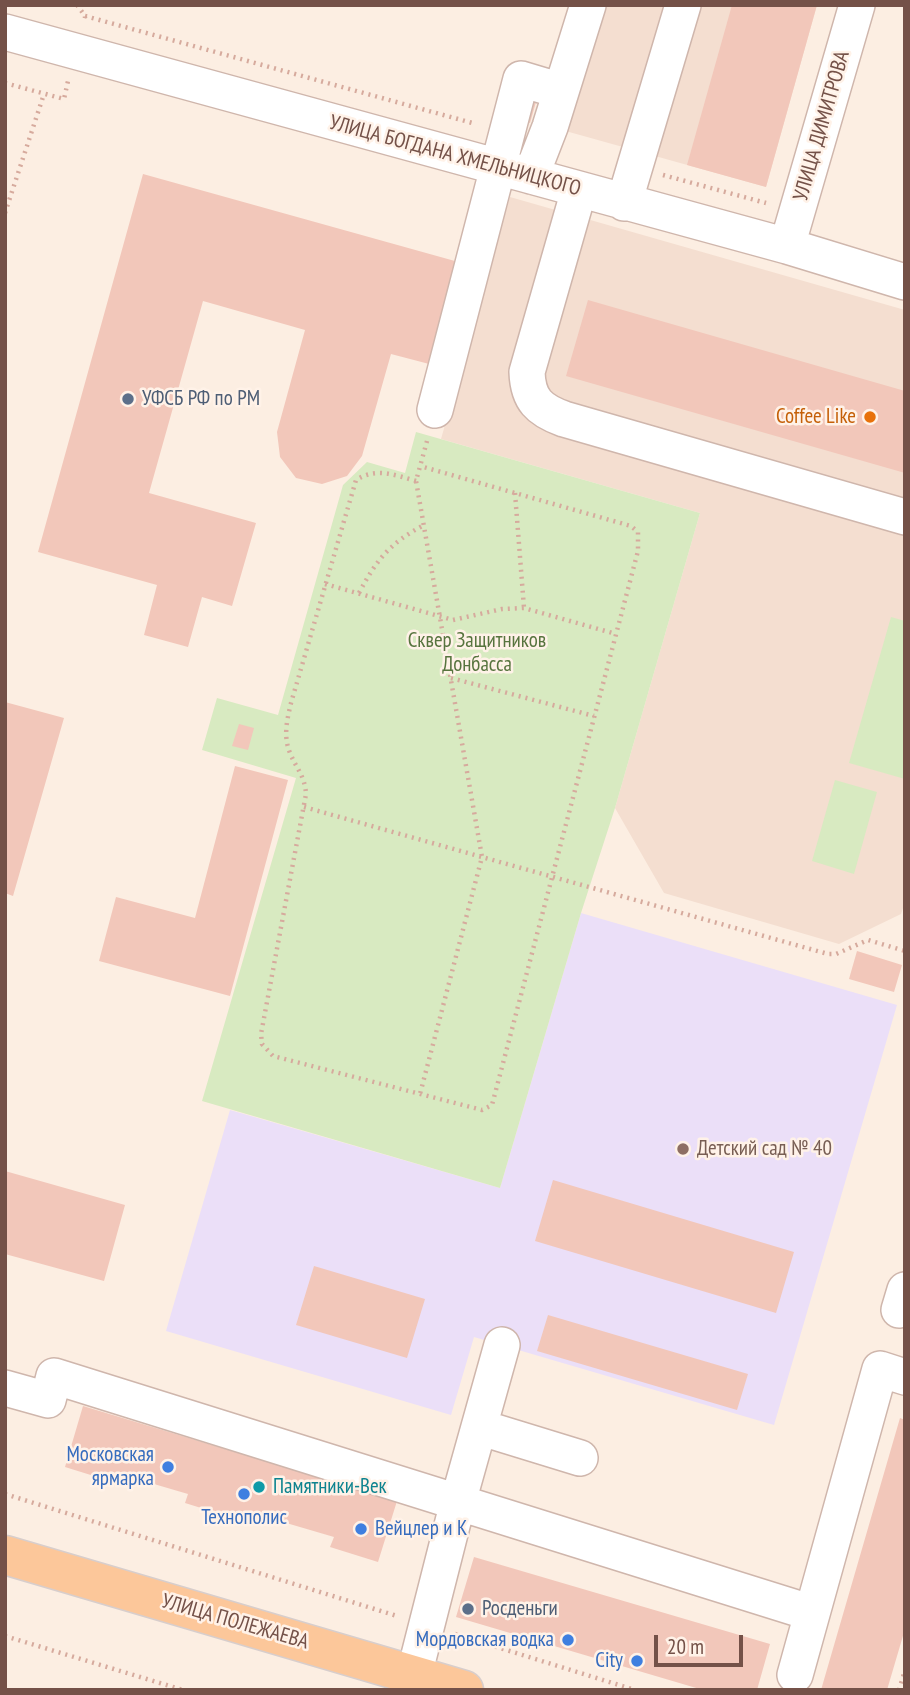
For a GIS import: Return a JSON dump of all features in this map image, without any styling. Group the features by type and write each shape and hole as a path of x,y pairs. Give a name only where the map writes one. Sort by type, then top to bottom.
{"main road":[{"name":"УЛИЦА ПОЛЕЖАЕВА","path":"5,1555 413,1680 464,1690"}],"street":[{"path":"531,176 588,5"},
{"path":"624,203 683,5"},
{"name":"УЛИЦА ДИМИТРОВА","path":"787,246 857,5"},
{"name":"УЛИЦА БОГДАНА ХМЕЛЬНИЦКОГО","path":"5,32 787,246 905,282"},
{"path":"435,410 521,79 561,91"},
{"path":"579,190 527,372 531,398 540,408 564,419 905,517"},
{"path":"413,1680 438,1629 458,1502 502,1345"},
{"path":"795,1675 880,1369 905,1377"},
{"path":"5,1388 48,1400 54,1376 812,1613"},
{"path":"479,1427 580,1458"}],"path":[{"path":"85,16 506,133"},
{"path":"5,83 64,99"},
{"path":"5,213 44,94"},
{"path":"634,168 797,211"},
{"path":"420,1094 482,857 416,481 435,410"},
{"path":"416,481 384,472 371,473 356,480 286,725 290,754 306,781 304,807 261,1034 262,1044 272,1056 482,1110 492,1105 638,551 638,533 635,528 420,466"},
{"path":"515,493 524,608"},
{"path":"359,593 374,564 402,537 424,525"},
{"path":"325,583 453,620 502,609 524,608 616,634"},
{"path":"451,678 594,716"},
{"path":"304,807 828,954 836,954 868,940 905,951"},
{"path":"5,1494 635,1690"},
{"path":"5,1636 183,1690"},
{"path":"899,1690 905,1670"}],"shaded area":[{"path":"605,5 817,5 766,187 562,130"},
{"path":"510,197 905,310 905,902 901,914 839,944 664,893 615,808 700,513 441,439"},
{"name":"Детский сад № 40","path":"581,913 897,1005 774,1425 474,1337 451,1415 166,1331 230,1110 500,1188"}],"green space":[{"name":"Сквер Защитников Донбасса","path":"416,432 700,513 615,808 581,913 500,1188 202,1101 296,778 202,750 217,698 278,715 343,485 367,462 405,473"},
{"path":"891,617 905,621 905,779 849,763"},
{"path":"835,780 877,792 854,874 812,861"}],"building":[{"path":"732,5 817,5 766,187 687,165"},
{"path":"520,97 536,102 530,123 513,118"},
{"name":"УФСБ РФ по РМ","path":"143,174 462,263 433,365 391,354 362,456 347,476 322,484 296,478 280,457 277,432 305,330 203,301 149,493 256,523 232,606 202,597 188,647 144,635 157,585 38,552"},
{"path":"588,300 905,391 905,473 566,376"},
{"path":"5,702 64,718 13,896 5,893"},
{"path":"239,724 254,728 248,750 232,746"},
{"path":"235,766 288,780 230,996 99,961 116,897 195,918"},
{"path":"857,951 902,965 894,992 849,979"},
{"path":"5,1171 125,1205 104,1281 5,1254"},
{"path":"553,1180 794,1252 776,1313 535,1241"},
{"path":"314,1266 425,1299 407,1358 296,1325"},
{"path":"548,1315 748,1374 737,1410 537,1351"},
{"name":"Памятники-Век","path":"83,1406 397,1501 378,1562 330,1547 334,1537 259,1515 256,1525 185,1503 188,1494 113,1472 110,1481 65,1467"},
{"path":"900,1418 905,1420 905,1629 887,1690 821,1690"},
{"path":"474,1557 770,1644 757,1690 703,1690 456,1617"}],"place":[{"name":"УФСБ РФ по РМ","path":"128,399"},
{"name":"Coffee Like","path":"870,417"},
{"name":"Детский сад № 40","path":"683,1149"},
{"name":"Московская ярмарка","path":"168,1467"},
{"name":"Памятники-Век","path":"259,1487"},
{"name":"Технополис","path":"244,1494"},
{"name":"Вейцлер и К","path":"361,1529"},
{"name":"Росденьги","path":"468,1609"},
{"name":"Мордовская водка","path":"568,1640"},
{"name":"City","path":"637,1661"}]}
